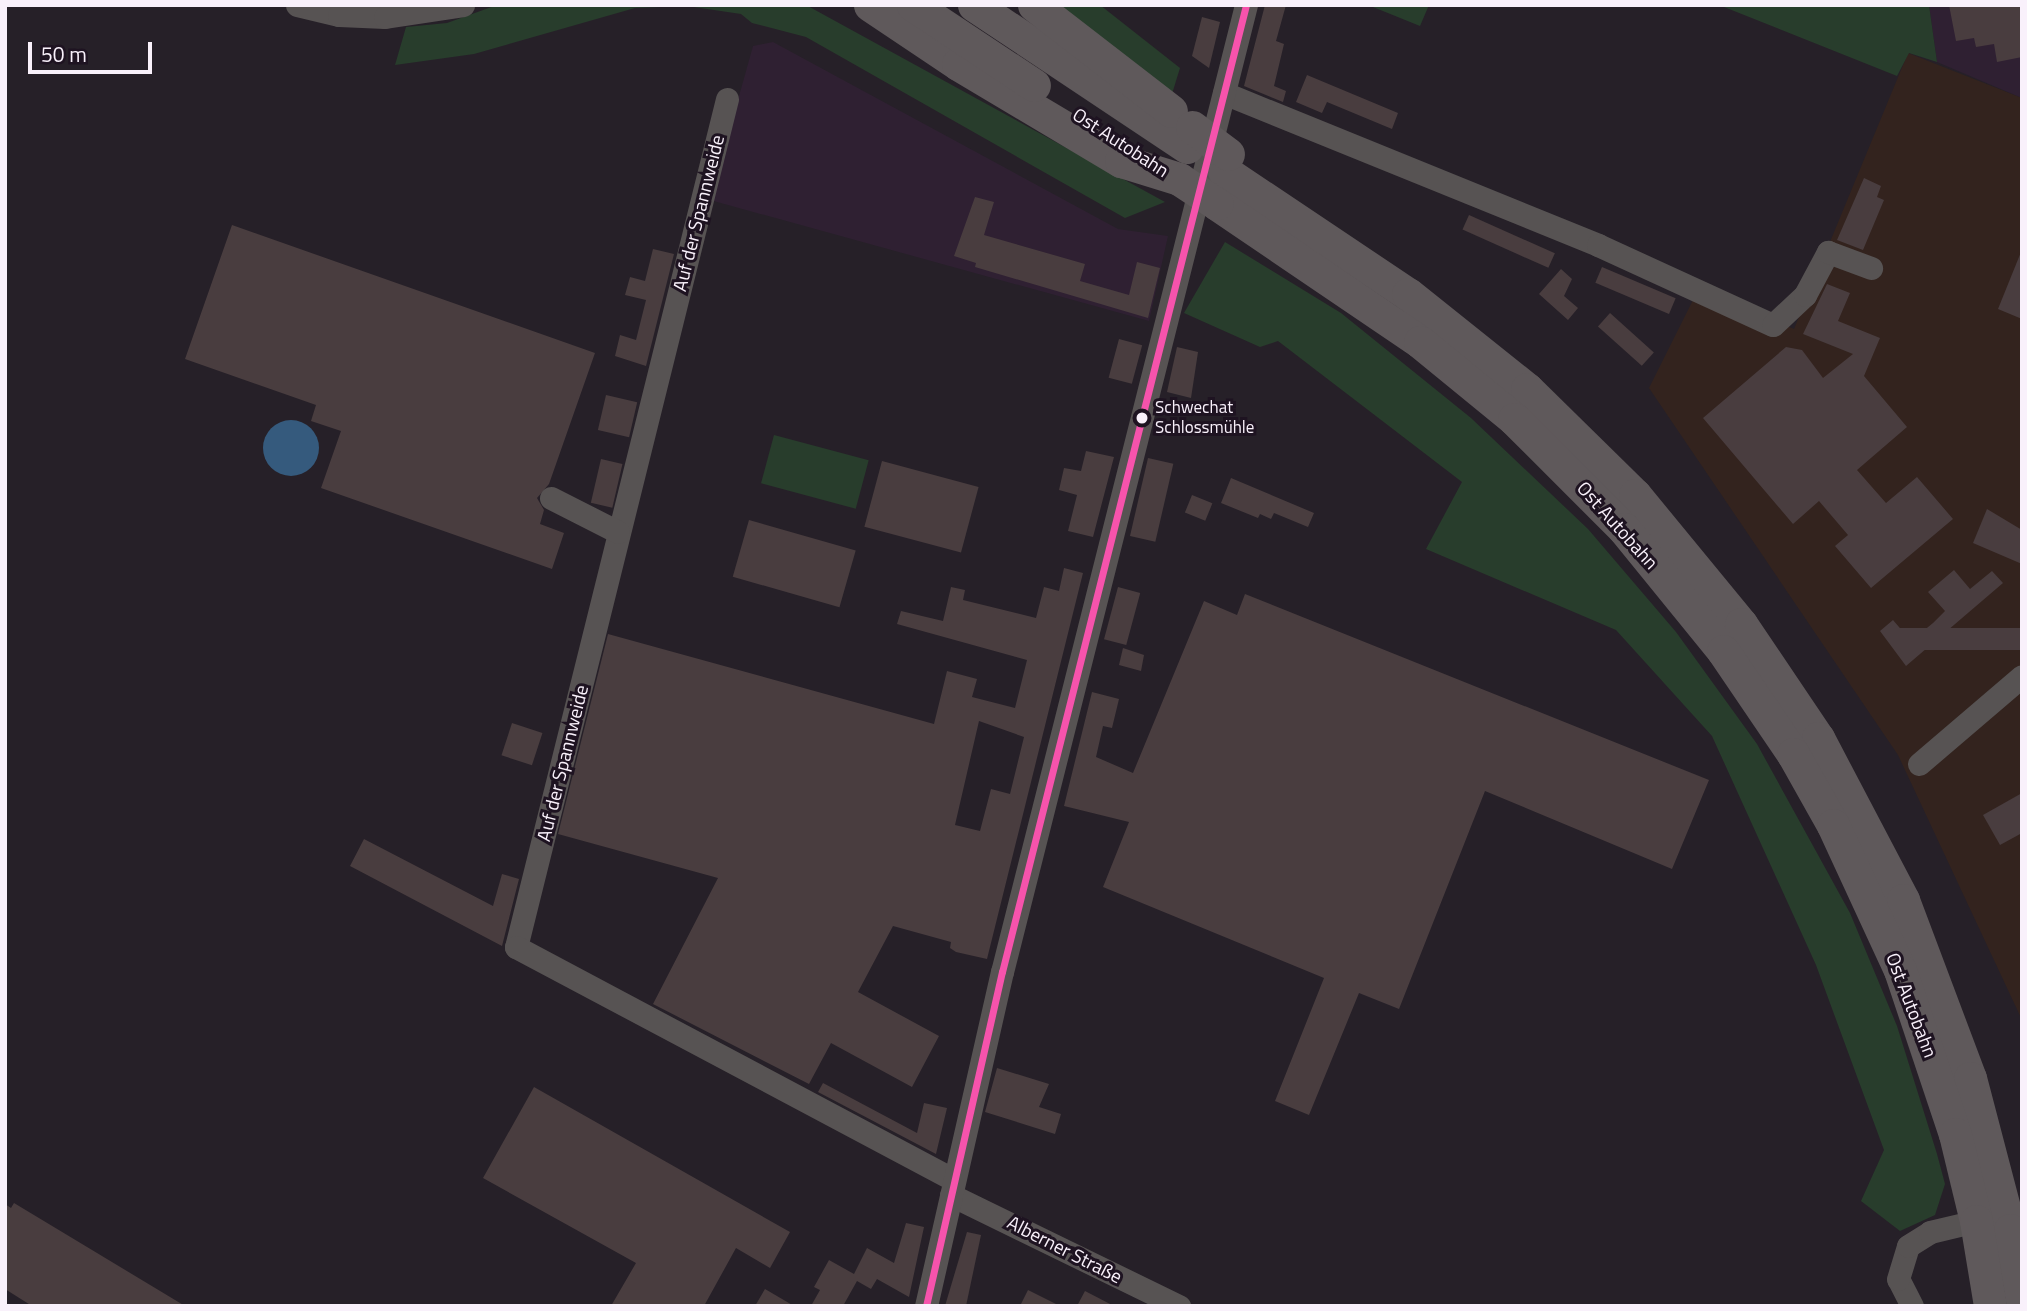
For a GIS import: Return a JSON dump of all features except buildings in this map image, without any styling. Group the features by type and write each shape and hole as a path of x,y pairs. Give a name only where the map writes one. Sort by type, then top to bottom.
{"highway":[{"path":"870,5 958,64 1121,161 1179,179"},
{"name":"Ost Autobahn","path":"914,5 1217,204 1420,342 1514,419 1624,529 1723,650 1793,754 1869,897 1928,1044 1976,1221 1990,1306"},
{"name":"Ost Autobahn","path":"974,5 1190,137 1285,210 1408,293 1552,412 1635,495 1748,635 1818,738 1903,900 1970,1078 2016,1229 2022,1300"},
{"path":"1034,5 1190,137"}],"street":[{"path":"297,5 339,16 385,18 435,13 463,5"},
{"path":"926,1306 952,1187 1114,521 1245,5"},
{"path":"1224,93 1598,246 1773,325 1805,295 1828,252 1871,268"},
{"name":"Auf der Spannweide","path":"727,99 516,947 952,1187"},
{"path":"551,498 618,532"},
{"path":"1919,764 2022,676"},
{"name":"Alberner Straße","path":"952,1187 1179,1306"},
{"path":"1912,1306 1898,1279 1909,1246 1930,1232 1976,1221"}],"shaded area":[{"path":"1929,5 2022,5 2022,98 1937,62"},
{"path":"773,42 1118,229 1168,236 1149,321 710,200 753,46"},
{"path":"1908,53 2022,98 2022,1020 1898,755 1649,388 1699,288 1794,329"}],"green space":[{"path":"497,5 806,5 1165,202 1125,218 806,37 752,23 741,14 687,6 635,8 474,54 395,65 406,27 447,23"},
{"path":"1048,5 1100,5 1180,68 1171,97"},
{"path":"1368,5 1429,5 1420,26"},
{"path":"1719,5 1929,5 1937,62 1909,53 1897,76"},
{"path":"1225,242 1341,313 1471,418 1588,529 1676,632 1757,744 1850,913 1897,1026 1937,1154 1945,1184 1935,1215 1900,1231 1861,1201 1884,1150 1816,965 1712,736 1616,630 1426,549 1462,482 1278,341 1260,347 1184,313"},
{"path":"774,435 869,460 856,509 761,483"}],"water":[{"path":"291,420 306,425 314,433 319,448 314,463 306,471 291,476 276,471 268,463 263,448 268,433 276,425"}],"transit line":[{"path":"926,1306 1002,972 1246,5"}],"place":[{"name":"Schwechat Schlossmühle","path":"1142,418"}]}
